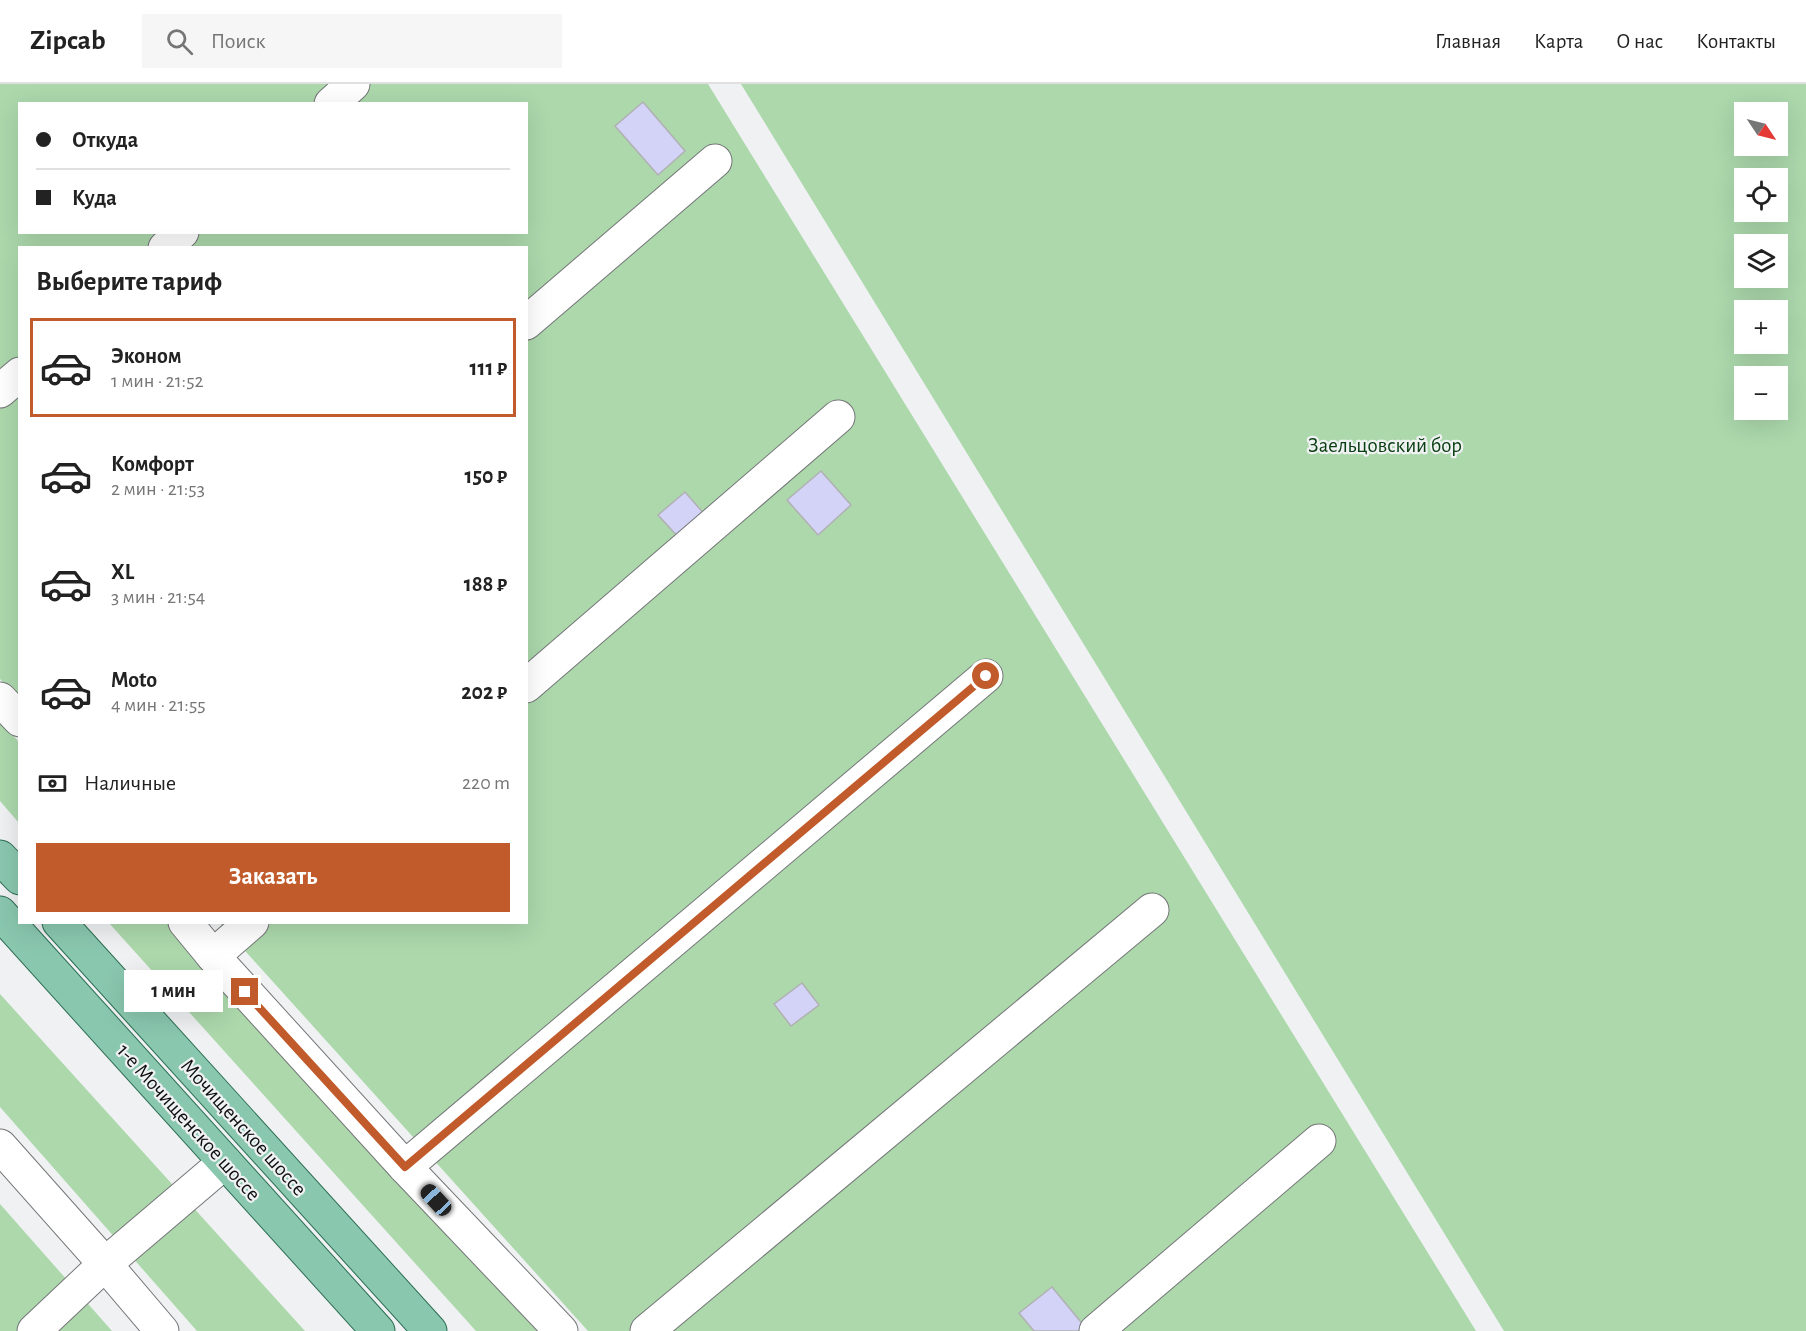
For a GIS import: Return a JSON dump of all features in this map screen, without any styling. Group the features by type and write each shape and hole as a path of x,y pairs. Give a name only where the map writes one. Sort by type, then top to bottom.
{"main road":[{"path":"0,857 18,877"},
{"name":"1-е Мочищенское шоссе","path":"0,913 378,1331"},
{"name":"Мочищенское шоссе","path":"61,924 430,1331"}],"street":[{"path":"333,102 353,84"},
{"path":"528,321 715,161"},
{"path":"167,246 180,234"},
{"path":"0,391 18,376"},
{"path":"528,684 838,417"},
{"path":"405,1167 986,676"},
{"path":"0,699 18,718"},
{"path":"647,1331 1152,910"},
{"path":"187,924 213,957 405,1167 561,1331"},
{"path":"213,957 250,924"},
{"path":"1096,1331 1319,1142"},
{"path":"0,1146 162,1331"},
{"path":"34,1331 105,1264 225,1162"}],"green space":[{"path":"0,84 708,84 1476,1331 588,1331 221,924 528,924 528,246 18,246 18,700 0,679"},
{"name":"Заельцовский бор","path":"741,84 1806,84 1806,1331 1504,1331"},
{"path":"0,721 18,741 18,822 0,801"},
{"path":"110,924 184,924 552,1331 476,1331"},
{"path":"0,994 305,1331 197,1331 0,1107"},
{"path":"0,1204 112,1331 0,1331"}],"building":[{"path":"643,102 685,151 658,175 615,126"},
{"path":"821,471 851,505 818,535 787,500"},
{"path":"685,492 706,516 680,539 658,515"},
{"path":"802,983 819,1005 791,1026 774,1004"},
{"path":"1052,1287 1085,1327 1080,1331 1034,1331 1019,1313"}],"route":[{"path":"245,992 405,1167 986,676"}]}
